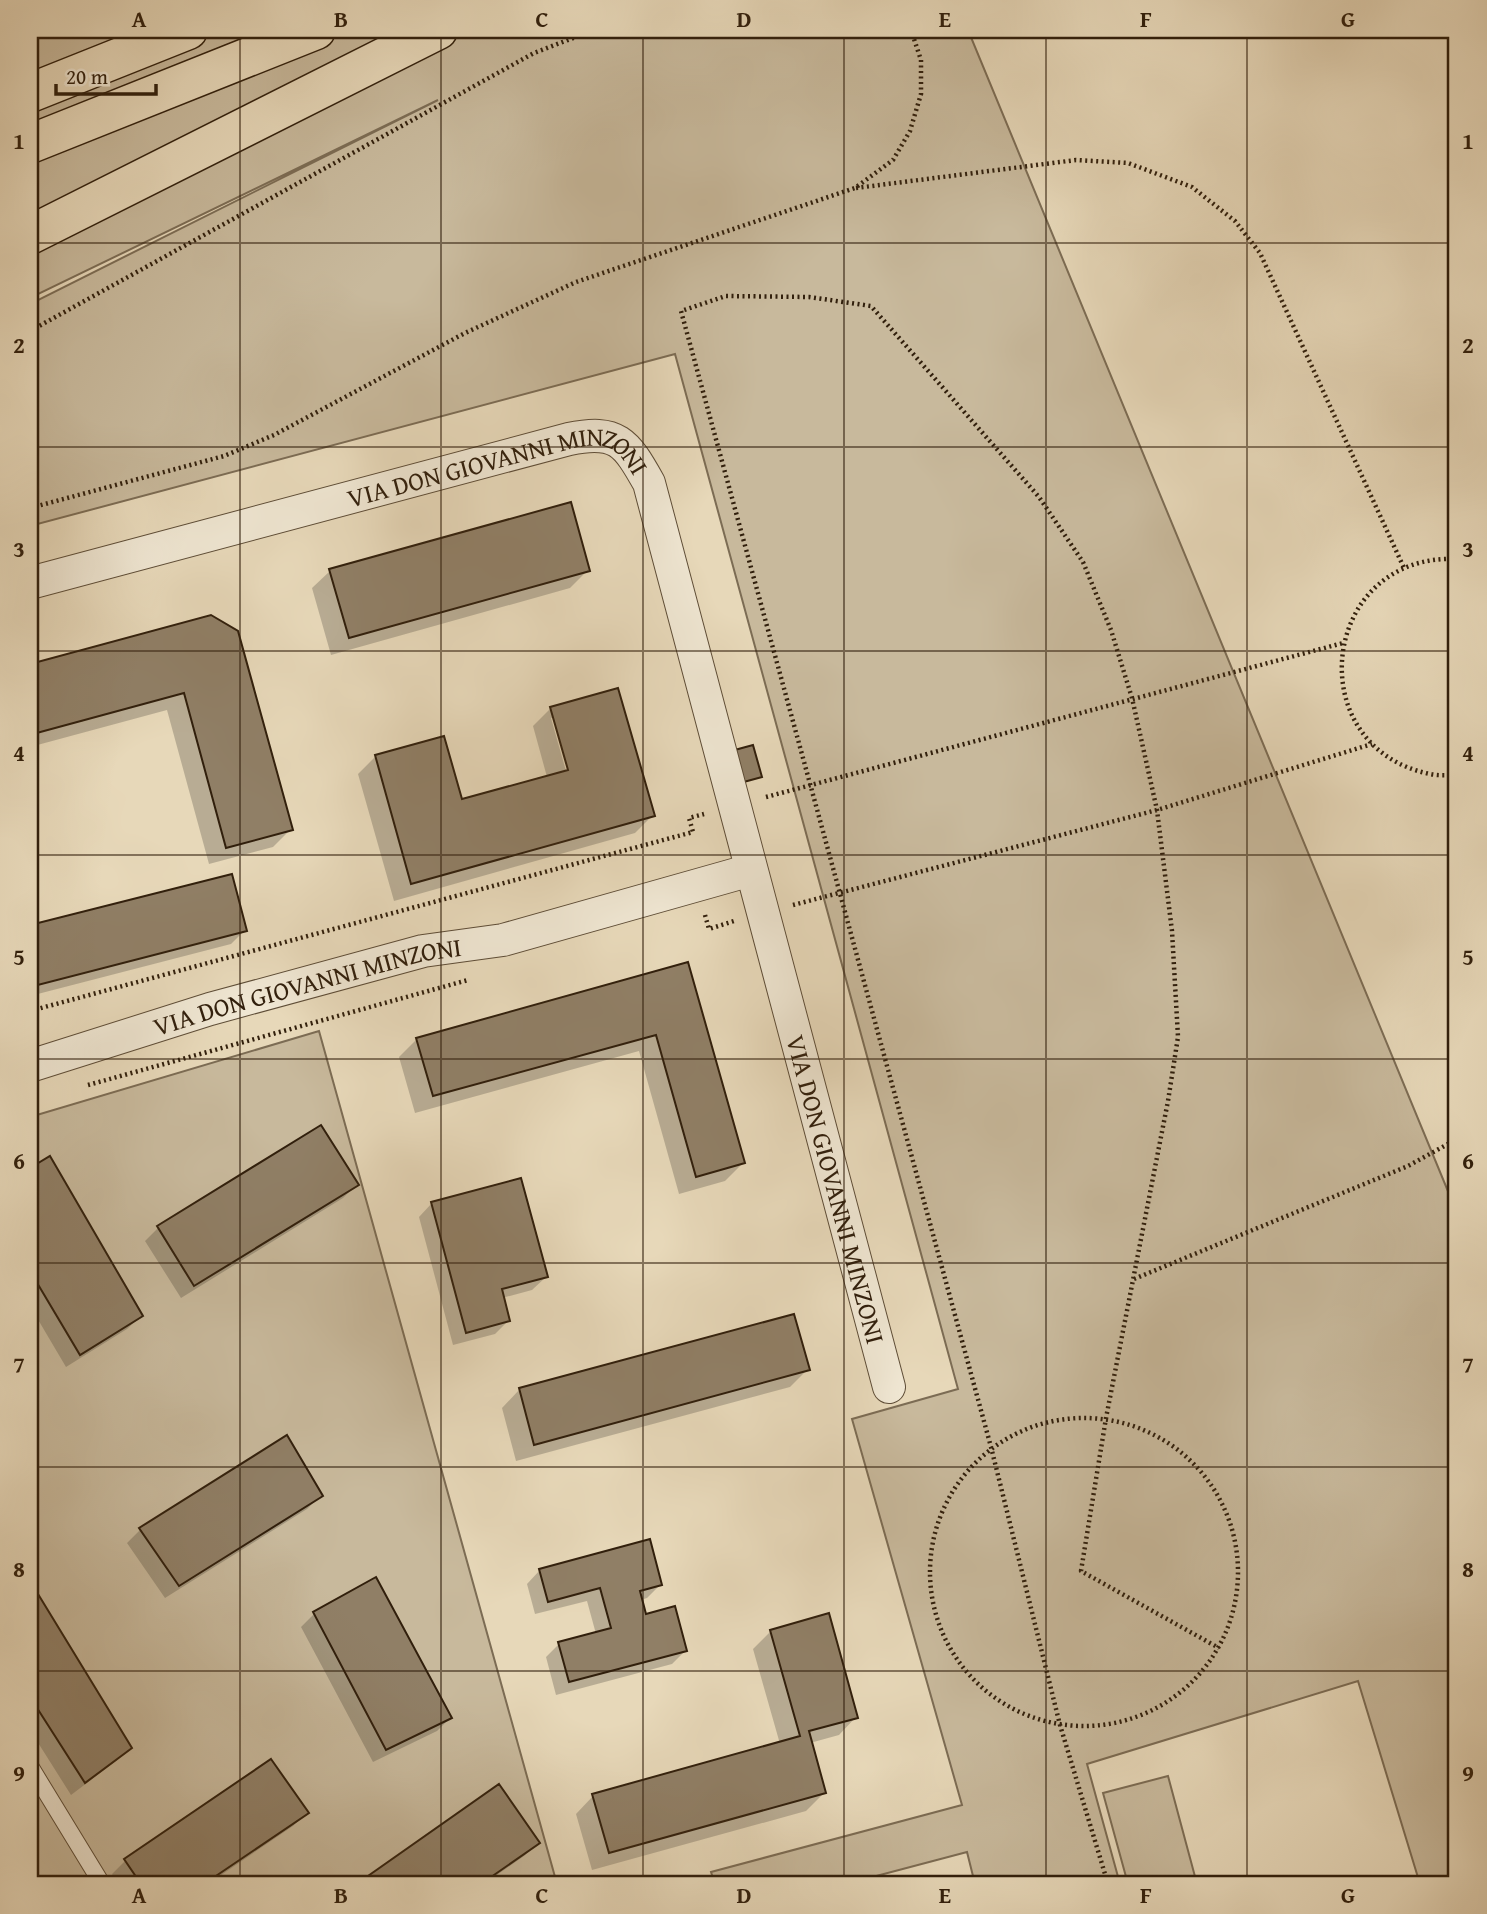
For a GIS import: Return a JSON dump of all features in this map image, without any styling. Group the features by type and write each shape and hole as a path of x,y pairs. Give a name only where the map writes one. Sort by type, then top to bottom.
{"main road":[{"path":"30,93 188,30"},
{"path":"30,144 316,30"},
{"path":"30,234 438,30"}],"street":[{"name":"VIA DON GIOVANNI MINZONI","path":"30,583 569,439 593,434 613,437 635,458 649,483 889,1387"},
{"name":"VIA DON GIOVANNI MINZONI","path":"30,1066 210,1009 409,955 503,940 751,870"}],"lane":[{"path":"30,1766 102,1884"}],"path":[{"path":"30,331 534,53 594,30"},
{"path":"855,188 892,160 910,131 921,94 921,60 911,30"},
{"path":"30,508 224,456 274,435 465,333 576,282 855,188 1076,160 1128,163 1192,187 1235,220 1259,253 1404,568"},
{"path":"1108,1884 1060,1725 990,1447 681,310 726,296 808,297 872,306 1039,497 1083,562 1111,631 1132,698 1157,810 1172,931 1178,1037 1106,1418 1081,1572 1219,1648"},
{"path":"1457,559 1437,558 1404,568 1376,586 1355,612 1343,643 1341,670 1345,697 1356,722 1372,744 1399,763 1431,774 1457,775"},
{"path":"30,1011 693,832 689,818 1343,643"},
{"path":"692,918 705,914 709,929 762,912 1157,810 1372,744"},
{"path":"83,1086 480,977"},
{"path":"1133,1279 1408,1166 1457,1139"},
{"path":"1065,1418 1106,1418 1154,1433 1195,1462 1224,1503 1238,1552 1238,1564 1237,1602 1219,1648 1190,1685 1152,1712 1107,1725 1060,1725 1016,1712 979,1686 950,1651 933,1609 929,1564 937,1520 959,1480 990,1447 1026,1428 1065,1418"}],"shaded area":[{"path":"30,30 968,30 1457,1213 1457,1884 1420,1884 1358,1681 1087,1764 1120,1884 975,1884 967,1852 846,1884 715,1884 711,1872 962,1805 852,1419 958,1389 675,354 30,526 30,304 438,100 30,298"},
{"path":"319,1031 557,1884 30,1884 30,1117"},
{"path":"1168,1776 1197,1884 1128,1884 1103,1793"}],"building":[{"path":"571,502 590,571 349,638 329,569"},
{"path":"211,615 238,631 293,830 226,848 184,693 33,734 30,722 30,664"},
{"path":"618,688 655,816 411,884 375,755 444,736 462,799 568,770 550,707"},
{"path":"753,745 762,777 740,783 731,751"},
{"path":"232,874 247,931 30,987 30,925"},
{"path":"688,962 745,1163 696,1177 656,1035 433,1096 416,1038"},
{"path":"321,1125 359,1185 194,1286 157,1226"},
{"path":"50,1156 143,1316 80,1355 30,1271 30,1168"},
{"path":"521,1178 548,1277 502,1289 510,1321 466,1333 431,1202"},
{"path":"794,1314 810,1370 534,1445 519,1388"},
{"path":"287,1435 323,1496 179,1586 139,1528"},
{"path":"650,1539 662,1585 640,1591 646,1614 675,1606 687,1651 569,1682 558,1642 611,1628 600,1588 548,1602 539,1569"},
{"path":"376,1577 452,1718 386,1750 313,1612"},
{"path":"38,1594 132,1748 85,1783 30,1697 30,1600"},
{"path":"829,1613 858,1718 809,1731 826,1793 609,1853 592,1794 800,1736 770,1630"},
{"path":"271,1759 309,1813 204,1884 141,1884 124,1859"},
{"path":"499,1784 540,1843 481,1884 358,1883"}]}
